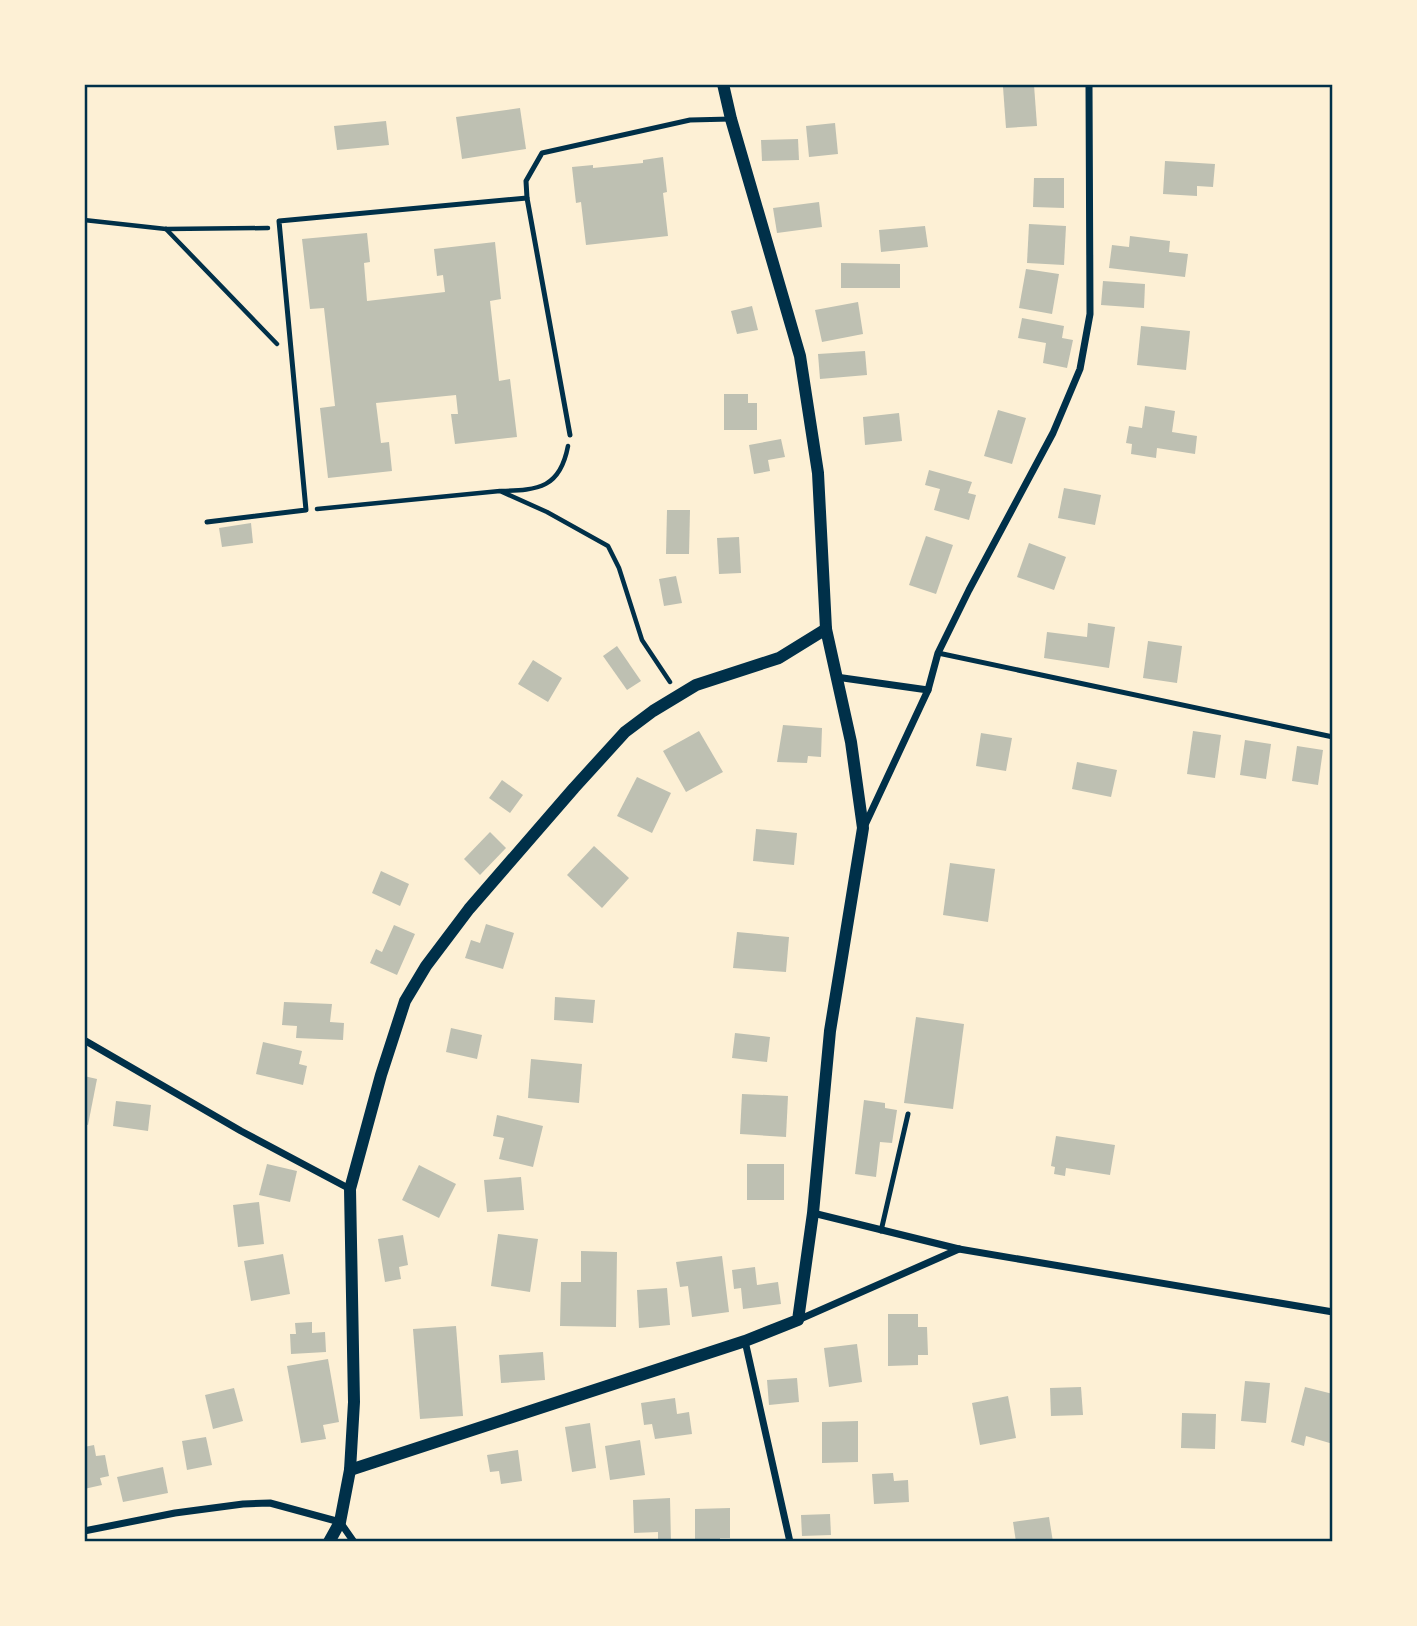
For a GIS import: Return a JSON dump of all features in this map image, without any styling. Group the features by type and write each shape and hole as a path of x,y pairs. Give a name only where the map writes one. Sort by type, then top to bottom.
{"street":[{"path":"723,84 800,356 818,472 826,629 851,742 863,828"},
{"path":"799,1320 813,1213 830,1031 863,828 928,690 938,653 1053,433 1080,369 1090,314 1089,84"},
{"path":"329,1542 340,1522 350,1470 354,1402 350,1189 405,1001 426,966 469,909 625,732 696,685 779,658 826,629"},
{"path":"835,677 928,690"},
{"path":"84,1040 241,1131 350,1189"},
{"path":"813,1213 959,1249 1333,1312"},
{"path":"350,1470 745,1341 959,1249"},
{"path":"745,1341 790,1542"},
{"path":"84,1531 175,1513 270,1503 340,1522 354,1542"}],"lane":[{"path":"570,435 526,181 542,153 690,120 731,119"},
{"path":"207,522 306,510 279,221 527,198"},
{"path":"938,653 1333,737"},
{"path":"881,1231 908,1114"}],"path":[{"path":"84,220 166,229 279,228"},
{"path":"166,229 291,359"},
{"path":"306,510 534,490 554,480 565,463 570,435"},
{"path":"500,491 547,512 608,547 619,568 642,640 678,695"}],"building":[{"path":"1034,85 1037,126 1006,128 1003,87"},
{"path":"520,108 526,149 462,159 456,117"},
{"path":"386,121 389,145 337,150 334,126"},
{"path":"835,123 838,154 809,157 806,126"},
{"path":"798,139 799,160 762,161 761,140"},
{"path":"663,157 667,192 663,193 668,236 586,245 581,202 576,203 572,167 593,165 593,168 643,163 643,160"},
{"path":"1165,161 1215,164 1213,187 1197,186 1197,196 1163,194"},
{"path":"1034,178 1064,178 1064,208 1033,207"},
{"path":"819,202 822,227 777,233 773,208"},
{"path":"1029,224 1066,226 1064,265 1027,263"},
{"path":"925,226 928,247 881,252 879,230"},
{"path":"367,233 370,262 364,263 367,301 445,292 443,275 437,276 434,249 495,242 501,299 490,301 499,381 510,379 517,437 455,444 451,414 458,414 456,395 376,403 381,443 389,442 392,471 328,478 320,408 335,406 324,308 310,309 302,239"},
{"path":"1130,236 1170,241 1169,252 1188,254 1185,277 1109,268 1112,245 1129,247"},
{"path":"841,263 900,264 900,288 841,288"},
{"path":"1026,269 1059,274 1052,314 1019,308"},
{"path":"1103,281 1145,284 1144,308 1101,305"},
{"path":"858,302 863,334 822,342 815,310"},
{"path":"752,306 758,330 737,334 731,311"},
{"path":"1022,318 1064,326 1062,338 1073,340 1067,368 1043,363 1046,343 1018,338"},
{"path":"1141,326 1190,331 1186,370 1137,365"},
{"path":"865,351 867,375 820,379 818,354"},
{"path":"724,394 748,394 748,403 757,403 757,430 724,430"},
{"path":"1145,406 1175,411 1172,432 1197,436 1195,454 1157,448 1156,458 1131,454 1132,444 1126,443 1129,426 1142,428"},
{"path":"998,410 1026,418 1012,464 984,456"},
{"path":"899,413 902,441 865,445 863,417"},
{"path":"781,439 785,457 768,460 770,471 754,474 749,445"},
{"path":"929,470 972,482 968,493 976,495 969,520 934,510 940,489 925,485"},
{"path":"1064,488 1101,495 1095,525 1058,518"},
{"path":"667,510 690,510 689,554 666,554"},
{"path":"251,523 253,543 222,547 219,528"},
{"path":"926,536 953,545 936,594 909,585"},
{"path":"739,537 741,573 719,574 717,538"},
{"path":"1029,543 1066,557 1054,590 1017,577"},
{"path":"676,576 682,603 664,606 659,579"},
{"path":"1088,623 1115,627 1109,668 1044,658 1047,632 1087,637"},
{"path":"1148,641 1182,646 1177,683 1143,678"},
{"path":"617,646 641,681 627,690 603,656"},
{"path":"533,660 562,678 548,702 518,684"},
{"path":"783,725 822,728 821,757 808,756 807,763 777,762"},
{"path":"699,731 723,772 686,792 663,751"},
{"path":"1193,731 1221,735 1215,778 1187,774"},
{"path":"981,733 1012,738 1006,771 976,766"},
{"path":"1245,740 1271,744 1266,779 1240,775"},
{"path":"1297,746 1323,750 1318,785 1292,781"},
{"path":"1077,762 1117,770 1111,797 1072,789"},
{"path":"637,777 671,793 652,833 617,816"},
{"path":"502,780 523,795 510,813 489,798"},
{"path":"756,829 797,833 794,865 753,861"},
{"path":"490,832 506,848 480,875 464,859"},
{"path":"594,846 629,878 602,908 567,875"},
{"path":"950,863 995,869 988,922 943,915"},
{"path":"381,871 409,884 400,906 372,893"},
{"path":"486,924 514,933 503,969 465,958 471,940 480,943"},
{"path":"394,925 415,934 397,975 370,963 376,949 382,952"},
{"path":"737,932 789,937 786,972 733,968"},
{"path":"555,997 595,1000 593,1023 554,1020"},
{"path":"284,1002 332,1004 330,1022 344,1023 343,1040 296,1038 297,1026 282,1025"},
{"path":"916,1017 964,1024 953,1109 904,1103"},
{"path":"451,1028 482,1035 477,1059 446,1052"},
{"path":"735,1033 770,1037 767,1062 732,1058"},
{"path":"263,1042 302,1051 299,1064 307,1066 303,1085 256,1074"},
{"path":"531,1059 582,1064 579,1103 528,1098"},
{"path":"84,1076 97,1079 88,1125 84,1124"},
{"path":"742,1094 788,1096 786,1137 740,1134"},
{"path":"864,1100 885,1103 885,1108 897,1110 892,1143 880,1142 876,1177 855,1174"},
{"path":"116,1101 151,1105 148,1131 113,1126"},
{"path":"497,1115 543,1126 533,1167 499,1159 504,1138 493,1136"},
{"path":"1056,1136 1115,1145 1110,1175 1066,1168 1065,1176 1054,1174 1055,1167 1051,1166"},
{"path":"267,1164 297,1171 290,1202 259,1195"},
{"path":"747,1164 784,1164 784,1200 747,1200"},
{"path":"419,1165 456,1184 439,1218 402,1200"},
{"path":"521,1177 524,1210 487,1212 484,1180"},
{"path":"259,1202 264,1244 238,1247 233,1205"},
{"path":"498,1234 538,1239 530,1292 491,1286"},
{"path":"403,1235 408,1265 399,1267 401,1279 385,1282 378,1239"},
{"path":"581,1251 617,1252 616,1327 560,1326 561,1282 581,1282"},
{"path":"283,1254 290,1294 251,1301 244,1261"},
{"path":"722,1256 729,1312 692,1317 688,1286 680,1287 676,1262"},
{"path":"755,1267 757,1285 778,1282 781,1304 743,1309 741,1288 734,1289 732,1270"},
{"path":"667,1288 670,1325 639,1328 637,1290"},
{"path":"888,1314 918,1314 918,1327 927,1327 928,1355 918,1355 918,1365 888,1366"},
{"path":"312,1322 312,1333 325,1332 326,1352 291,1354 290,1334 296,1334 295,1323"},
{"path":"456,1326 463,1416 420,1419 413,1329"},
{"path":"857,1344 862,1382 829,1387 824,1348"},
{"path":"543,1352 545,1380 501,1383 499,1355"},
{"path":"328,1359 339,1422 323,1425 326,1439 301,1443 287,1366"},
{"path":"797,1378 799,1402 769,1405 767,1380"},
{"path":"1245,1381 1270,1383 1266,1423 1241,1421"},
{"path":"1081,1387 1083,1415 1051,1416 1050,1388"},
{"path":"1305,1387 1333,1394 1333,1444 1306,1436 1304,1446 1291,1442"},
{"path":"234,1388 243,1421 213,1429 205,1395"},
{"path":"1008,1396 1016,1438 980,1445 972,1403"},
{"path":"675,1398 677,1414 689,1412 692,1434 655,1439 652,1424 644,1425 641,1403"},
{"path":"1182,1413 1216,1414 1215,1449 1181,1448"},
{"path":"858,1421 858,1462 822,1463 822,1422"},
{"path":"590,1423 596,1468 572,1472 565,1427"},
{"path":"206,1437 212,1465 187,1470 182,1441"},
{"path":"640,1440 645,1475 610,1480 605,1446"},
{"path":"94,1445 96,1456 105,1455 109,1476 100,1478 102,1485 84,1489 84,1447"},
{"path":"518,1450 522,1481 501,1484 499,1471 490,1472 487,1455"},
{"path":"163,1467 168,1493 123,1502 117,1477"},
{"path":"893,1473 894,1481 908,1480 909,1502 874,1504 872,1474"},
{"path":"670,1498 671,1542 658,1542 658,1532 634,1533 633,1500"},
{"path":"730,1508 730,1538 720,1538 720,1542 695,1542 695,1509"},
{"path":"830,1514 831,1535 802,1536 801,1515"},
{"path":"1049,1517 1053,1542 1016,1542 1013,1522"}]}
